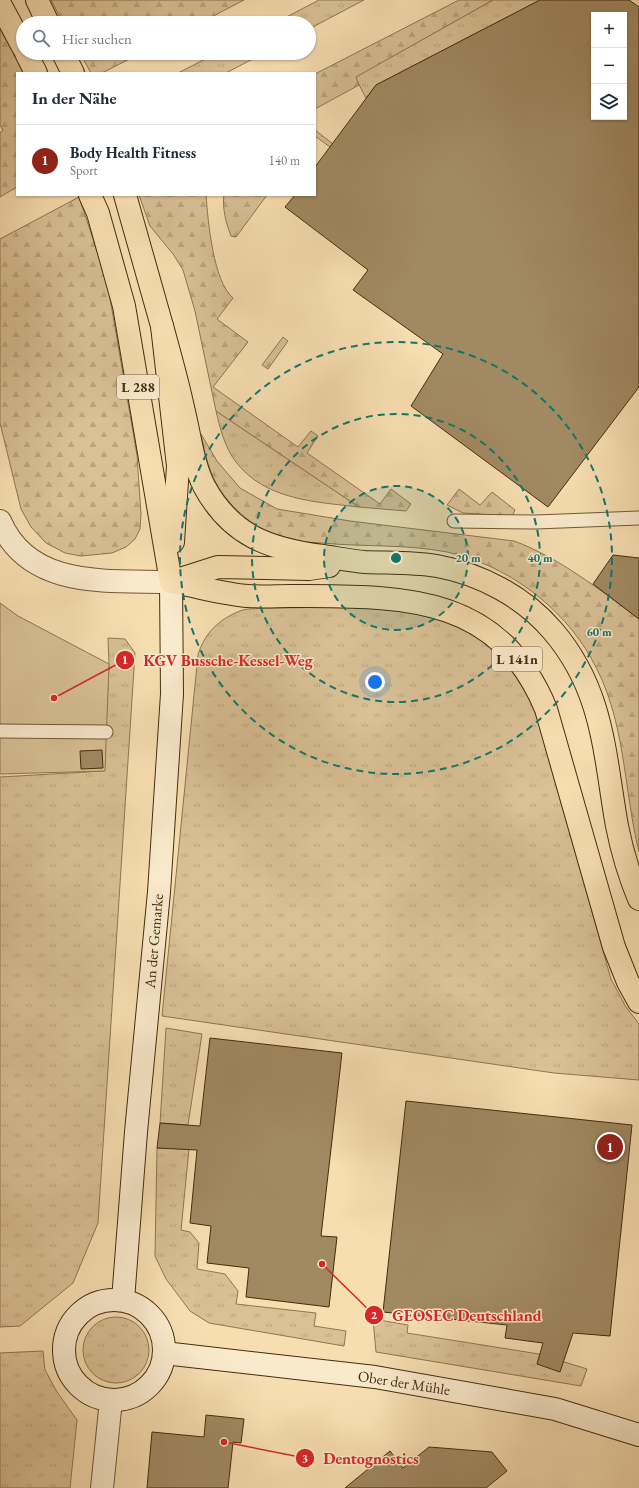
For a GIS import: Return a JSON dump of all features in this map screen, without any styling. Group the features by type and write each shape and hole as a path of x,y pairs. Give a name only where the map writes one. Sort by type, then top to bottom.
{"main road":[{"path":"37,0 45,16"},
{"path":"0,4 16,34"},
{"path":"30,60 36,72"},
{"path":"66,60 72,72"},
{"name":"L 288","path":"90,196 98,213 124,306 171,582"},
{"name":"L 288","path":"125,196 162,326 199,474 204,485 222,512 247,534 264,543 281,549 363,562"},
{"name":"L 288","path":"162,326 178,466 171,582"},
{"path":"171,582 218,567 309,569 363,562"},
{"name":"L 141n","path":"363,562 415,563 438,566 481,579 520,601 538,615 553,630 576,662 594,704 601,726 617,827 630,874 639,899"},
{"name":"L 141n","path":"171,582 248,596 356,597 398,599 429,604 457,612 483,627 500,640 527,671 546,708 614,947 628,982 639,1002"}],"street":[{"path":"0,521 6,536 19,552 59,574 78,579 171,582"},
{"name":"An der Gemarke","path":"123,1300 136,1132 159,892 172,702 171,582"},
{"path":"123,1300 136,1305 153,1319 163,1341 164,1353 159,1372 150,1385 139,1393 128,1397 111,1400 89,1394 78,1386 70,1375 65,1361 63,1345 68,1330 75,1318 87,1308 99,1302 123,1300"},
{"name":"Ober der Mühle","path":"164,1353 375,1377 555,1409 639,1435"},
{"path":"102,1488 111,1400"}],"lane":[{"path":"454,521 536,522 639,518"},
{"path":"0,731 106,732"}],"green space":[{"path":"51,0 244,0 213,16 59,16"},
{"path":"319,0 364,0 316,25 316,16 288,16"},
{"path":"459,0 493,0 356,77 359,85 316,108 316,73"},
{"path":"493,0 540,0 376,85 366,98 355,77"},
{"path":"0,26 23,72 16,72 16,188 0,197 0,133 3,130 0,125"},
{"path":"84,60 127,60 104,72 90,72"},
{"path":"203,60 251,60 228,72 180,72"},
{"path":"316,131 333,144 330,147 316,137"},
{"path":"139,196 206,196 210,235 216,265 226,290 233,298 217,319 248,342 213,387 298,447 311,431 318,436 307,453 380,504 391,489 411,504 406,511 359,507 216,411 195,311 183,270 173,254 150,226"},
{"path":"224,196 266,196 236,237 231,236 225,216"},
{"path":"79,197 107,281 137,455 141,514 140,529 135,539 126,547 112,553 81,556 65,553 46,543 31,527 21,509 0,423 0,239"},
{"path":"283,337 288,341 268,369 262,365"},
{"path":"216,411 359,507 309,501 276,492 261,484 248,475 232,456 223,438"},
{"path":"201,434 217,461 240,488 277,509 350,521 514,541 547,556 594,586 639,619 639,852 622,753 611,704 591,658 579,639 548,605 530,590 490,566 447,552 432,549 296,542 276,536 256,525 237,511 222,493 211,471"},
{"path":"459,489 480,505 492,492 515,510 512,516 463,513 447,505"},
{"path":"0,603 18,616 109,664 105,771 0,774"},
{"path":"265,608 348,608 388,610 427,616 462,629 493,649 518,679 538,721 611,979 626,1007 639,1024 639,1080 554,1073 162,1016 198,655 208,634 225,618 243,610"},
{"path":"108,638 125,639 135,653 98,1223 73,1283 20,1326 0,1327 0,777 104,771 109,664"},
{"path":"166,1028 202,1034 188,1125 160,1123"},
{"path":"157,1148 189,1149 181,1230 190,1232 199,1243 197,1269 225,1274 238,1291 236,1304 316,1313 314,1326 346,1331 344,1346 209,1323 190,1311 166,1279 155,1256"},
{"path":"116,1317 128,1320 139,1327 146,1338 149,1350 146,1362 139,1373 128,1380 116,1383 104,1380 93,1373 86,1362 83,1350 86,1338 93,1327 104,1320"},
{"path":"373,1319 408,1325 407,1333 539,1354 587,1369 581,1386 376,1352"},
{"path":"43,1351 45,1370 57,1392 77,1420 70,1488 0,1488 0,1353"}],"building":[{"path":"540,0 629,0 639,7 639,387 548,507 411,406 443,354 353,290 368,270 285,207 294,196 316,196 316,166 376,85"},
{"path":"613,555 639,558 639,619 593,584"},
{"path":"102,750 103,768 81,769 80,751"},
{"path":"210,1038 342,1053 321,1236 337,1237 329,1307 246,1297 249,1268 207,1263 211,1226 190,1223 197,1150 157,1148 160,1123 200,1126"},
{"path":"406,1101 632,1125 610,1336 573,1333 560,1372 537,1364 543,1343 505,1338 507,1325 383,1312"},
{"path":"206,1415 244,1419 241,1443 233,1442 228,1488 147,1488 152,1432 204,1437"},
{"path":"429,1447 492,1452 507,1471 486,1488 345,1488 390,1451 403,1468"}],"place":[{"name":"KGV Bussche-Kessel-Weg","path":"54,698"},
{"name":"Body Health Fitness","path":"610,1147"},
{"name":"GEOSEC Deutschland","path":"322,1264"},
{"name":"Dentognostics","path":"224,1442"}]}
